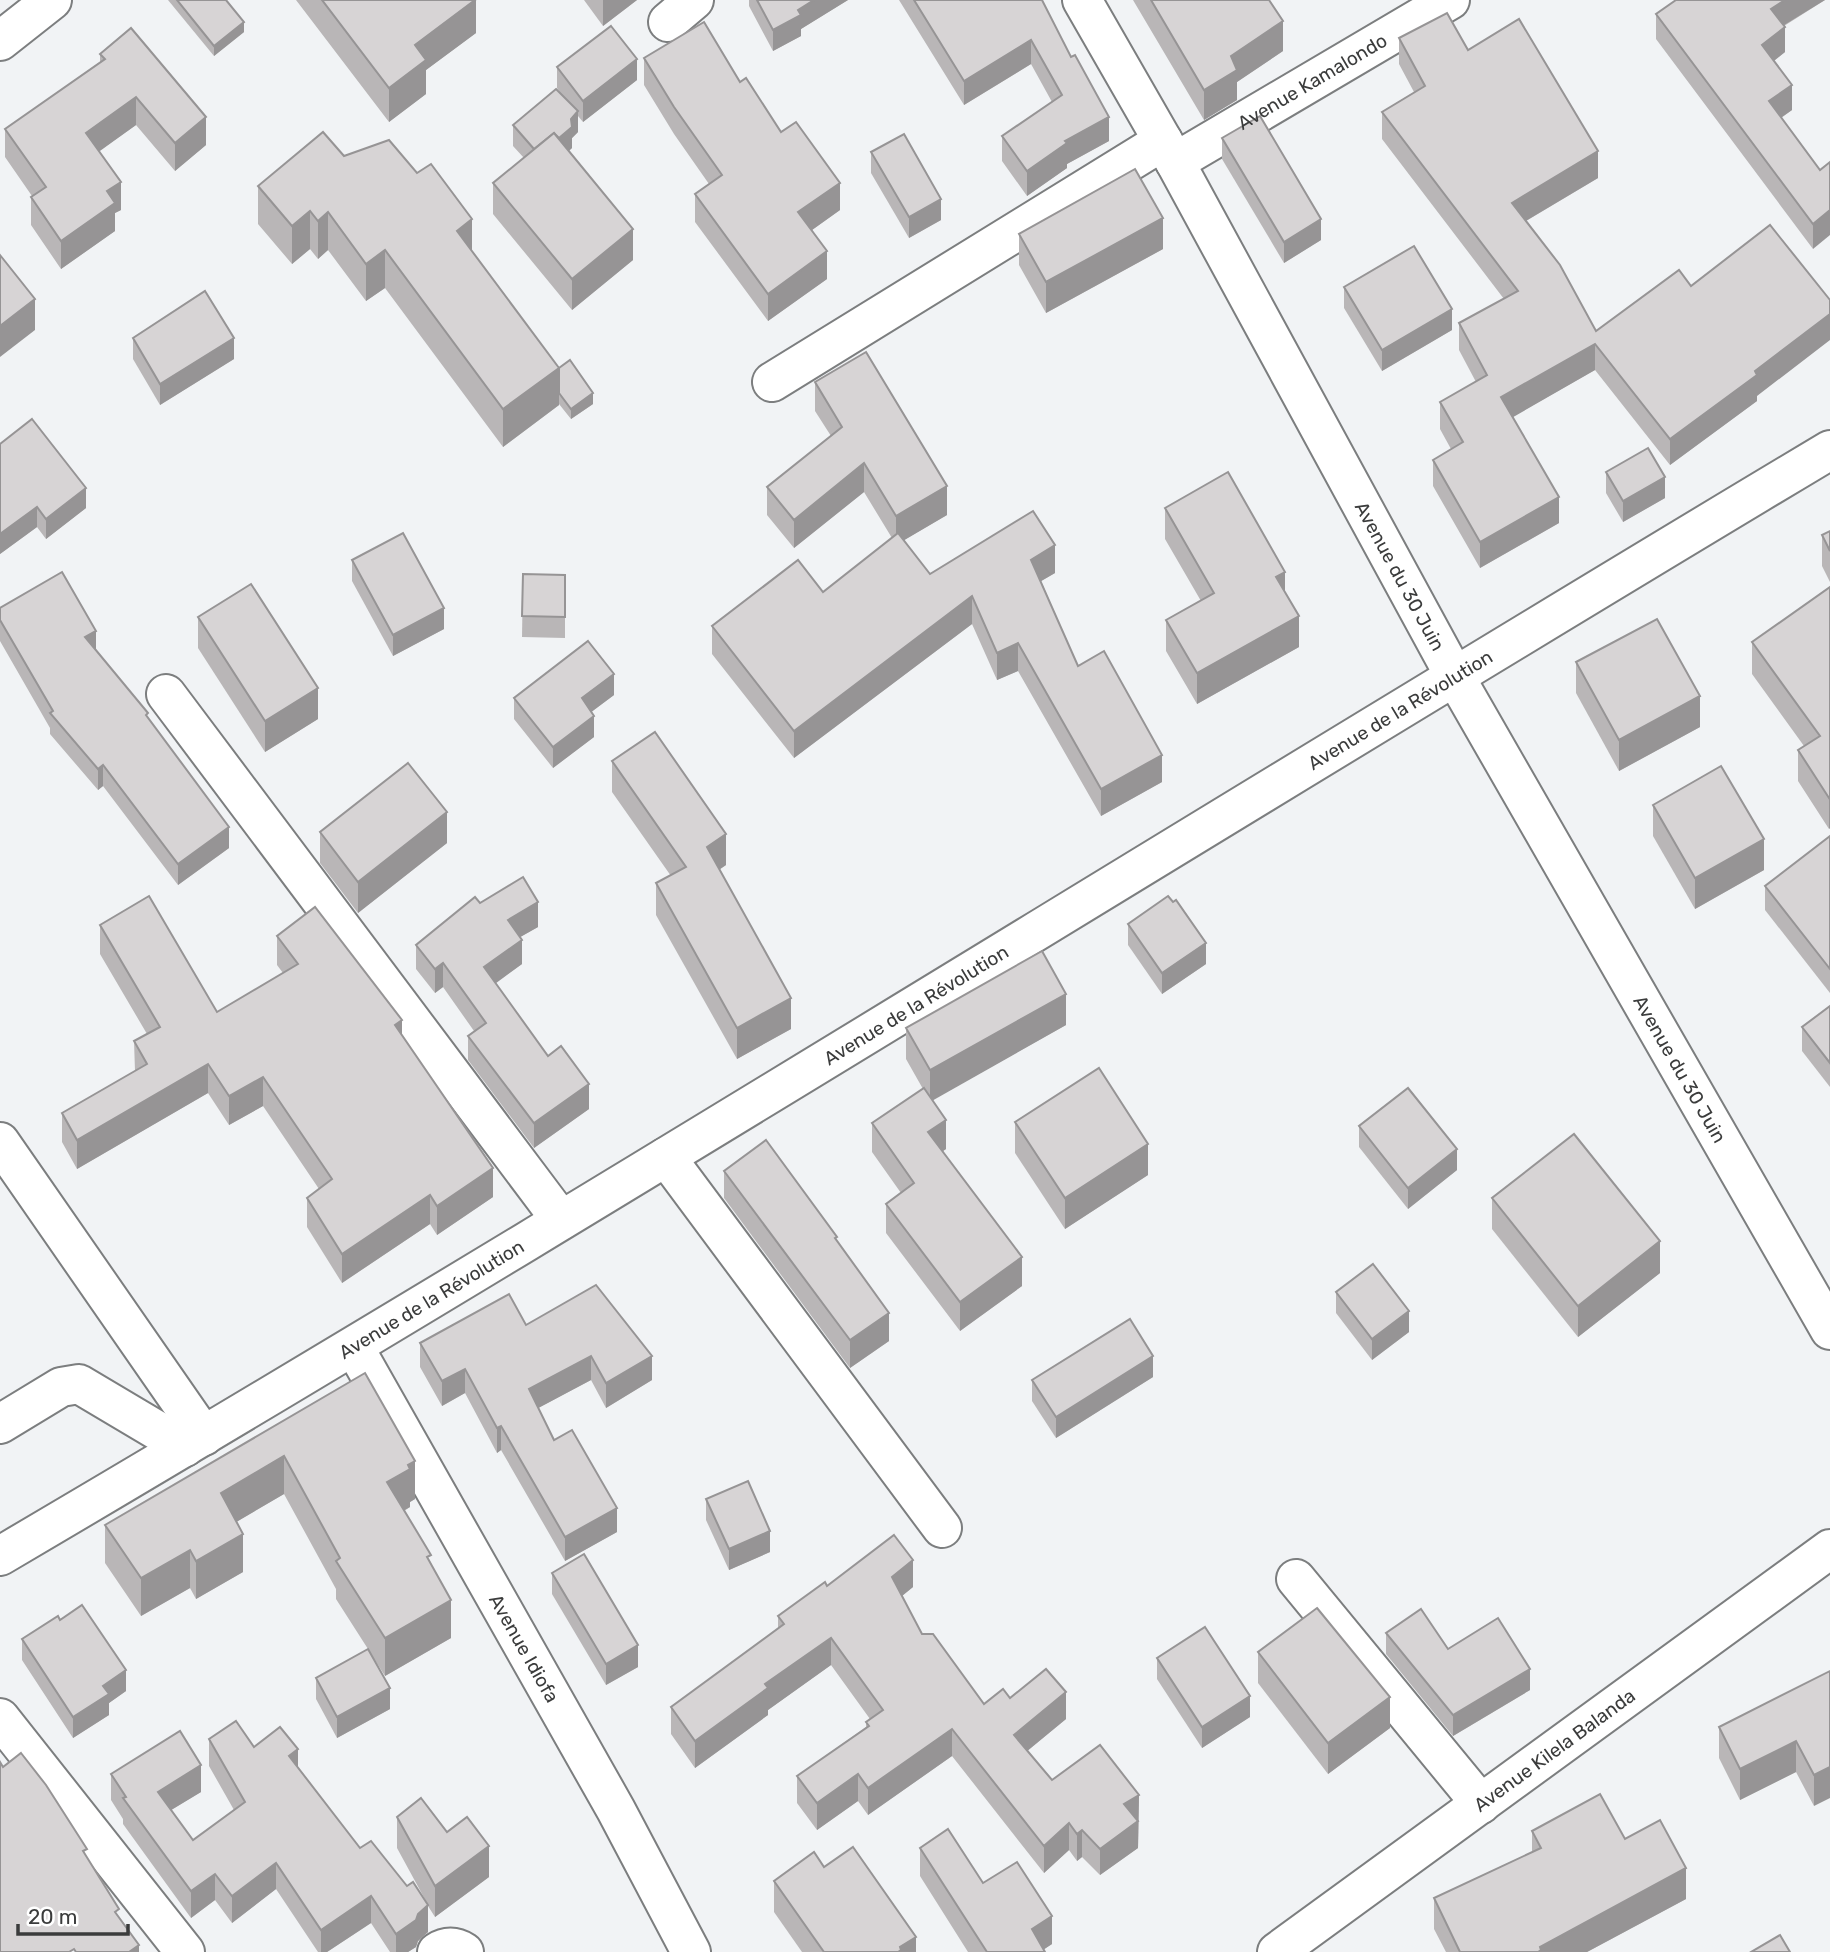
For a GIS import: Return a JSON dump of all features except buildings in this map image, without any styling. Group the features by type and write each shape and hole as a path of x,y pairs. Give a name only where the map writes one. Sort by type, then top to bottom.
{"street":[{"path":"0,41 52,0"},
{"name":"Avenue du 30 Juin","path":"1082,0 1169,151 1454,675 1830,1330"},
{"name":"Avenue Kamalondo","path":"772,382 1169,151 1450,0"},
{"name":"Avenue de la Révolution","path":"0,1556 354,1347 1454,675 1830,450"},
{"path":"166,694 561,1220"},
{"path":"0,1142 195,1441"},
{"path":"666,1157 942,1528"},
{"name":"Avenue Idiofa","path":"354,1347 616,1810 691,1952"},
{"path":"0,1424 61,1387 79,1384 195,1441"},
{"name":"Avenue Kilela Balanda","path":"1277,1952 1830,1549"},
{"path":"1296,1579 1481,1804"},
{"path":"0,1718 185,1952"},
{"path":"438,1952 445,1947 458,1948 464,1952"}]}
